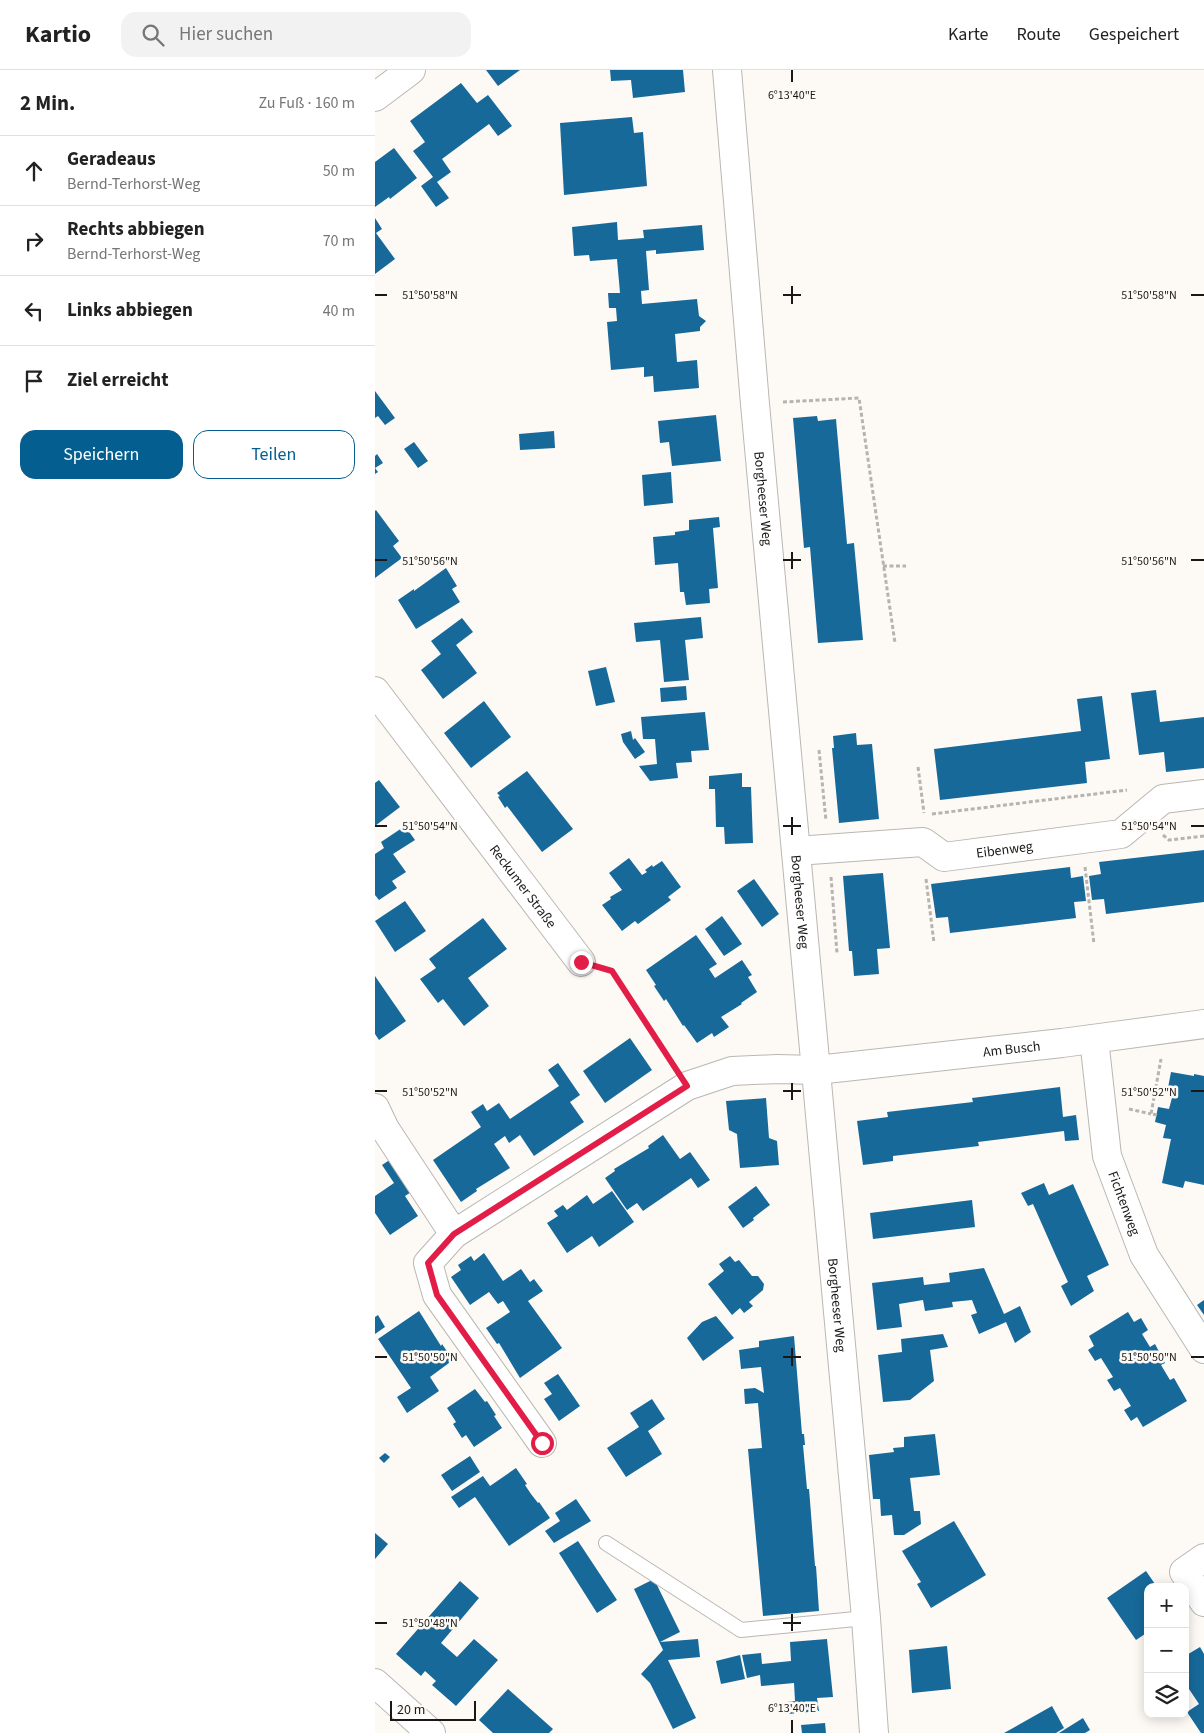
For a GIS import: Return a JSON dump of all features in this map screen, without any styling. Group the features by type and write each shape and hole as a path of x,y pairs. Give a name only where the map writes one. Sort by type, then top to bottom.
{"street":[{"path":"375,98 411,70"},
{"name":"Borgheeser Weg","path":"727,70 755,404 866,1618 874,1733"},
{"name":"Reckumer Straße","path":"375,693 581,962"},
{"name":"Eibenweg","path":"923,842 944,857 1121,834 1163,799 1204,794"},
{"path":"796,851 923,842"},
{"name":"Am Busch","path":"542,1443 437,1295 428,1263 454,1234 687,1086 732,1071 817,1070 1094,1039 1204,1024"},
{"name":"Fichtenweg","path":"1094,1039 1107,1156 1144,1255 1204,1350"},
{"path":"375,1108 385,1129 454,1234"},
{"path":"1204,1558 1184,1572 1204,1602"},
{"path":"375,1683 431,1733"}],"lane":[{"path":"606,1543 741,1630 866,1618"}],"path":[{"path":"755,404 859,398 895,643"},
{"path":"883,566 906,566"},
{"path":"918,767 924,816 1129,790"},
{"path":"1142,816 1169,840 1204,836"},
{"path":"1082,839 1095,944"},
{"path":"923,842 923,858 934,943"},
{"path":"581,962 612,971 687,1086"},
{"path":"1151,1114 1161,1058"},
{"path":"1128,1109 1157,1115"}],"building":[{"path":"486,70 520,70 498,86"},
{"path":"610,70 683,70 685,92 633,98 631,80 611,81"},
{"path":"461,83 477,103 488,95 512,126 498,136 489,124 442,159 451,172 437,182 449,198 436,207 421,186 433,177 413,151 425,142 410,121"},
{"path":"632,117 634,133 643,132 647,186 564,195 560,123"},
{"path":"394,148 417,178 390,199 389,197 375,207 375,162"},
{"path":"375,218 382,229 376,233 395,259 375,274"},
{"path":"617,222 618,240 644,238 643,230 702,225 704,250 656,254 656,250 646,251 649,290 641,291 642,304 697,299 699,316 706,321 700,327 700,331 675,334 677,362 697,360 699,388 654,392 653,376 644,377 644,367 611,370 607,322 617,321 616,308 609,308 608,293 620,293 617,259 590,261 589,255 574,256 572,227"},
{"path":"375,391 395,418 385,425 378,416 375,418"},
{"path":"716,415 721,461 672,466 669,442 660,443 658,421"},
{"path":"817,416 818,421 836,419 847,544 854,543 863,640 818,643 810,547 804,548 793,418"},
{"path":"554,431 555,448 520,450 519,434"},
{"path":"414,442 428,461 418,468 404,449"},
{"path":"377,454 383,463 375,468 375,456"},
{"path":"671,472 673,503 644,506 642,475"},
{"path":"375,511 399,541 393,546 402,558 375,578"},
{"path":"719,517 720,527 713,528 718,588 709,589 710,603 686,605 684,592 680,592 678,563 655,565 653,537 675,535 675,532 689,530 689,520"},
{"path":"446,568 457,586 452,589 460,602 416,629 398,600"},
{"path":"701,617 703,638 685,640 689,680 664,682 660,640 636,642 634,623"},
{"path":"462,618 473,632 456,645 477,673 443,699 421,670 441,654 431,641"},
{"path":"606,667 615,702 596,706 588,671"},
{"path":"686,686 687,700 661,702 660,688"},
{"path":"1156,690 1160,722 1204,717 1204,768 1166,772 1164,752 1139,755 1131,693"},
{"path":"1102,696 1110,759 1085,762 1087,783 940,800 934,749 1081,731 1077,699"},
{"path":"484,701 511,737 471,768 444,733"},
{"path":"705,712 709,750 691,751 692,762 676,763 678,778 650,781 639,766 657,764 655,739 643,739 641,717"},
{"path":"631,731 633,740 635,738 645,752 635,759 623,742 621,734"},
{"path":"856,733 857,745 872,744 879,819 839,823 832,748 834,748 833,736"},
{"path":"527,771 573,829 542,852 507,806 505,808 497,793"},
{"path":"742,773 742,787 751,787 753,843 725,844 724,827 716,827 715,789 709,789 709,776"},
{"path":"379,780 400,807 375,826 375,783"},
{"path":"405,826 415,840 393,854 406,872 392,881 397,888 379,900 375,895 375,854 384,848 381,842"},
{"path":"1204,850 1204,902 1106,914 1104,899 1092,900 1089,876 1101,874 1099,862"},
{"path":"629,858 642,875 652,865 653,867 662,861 681,887 668,897 671,900 638,924 635,921 622,931 602,905 611,899 610,897 622,890 609,873"},
{"path":"1070,867 1071,878 1083,876 1086,901 1074,902 1076,918 950,933 948,917 936,918 931,884"},
{"path":"883,873 890,948 877,949 879,974 854,976 852,951 849,951 843,876"},
{"path":"754,879 779,914 762,927 737,891"},
{"path":"405,901 426,931 395,952 375,921"},
{"path":"722,916 742,944 724,956 705,929"},
{"path":"483,918 507,949 468,978 489,1006 464,1026 443,999 438,1003 420,979 436,968 429,959"},
{"path":"696,935 717,964 709,969 715,978 742,960 752,975 748,977 757,992 721,1017 729,1027 714,1037 712,1033 697,1043 683,1026 666,999 664,1001 646,970"},
{"path":"375,976 406,1021 379,1040 375,1034"},
{"path":"630,1038 652,1070 605,1103 583,1071"},
{"path":"558,1063 580,1095 570,1102 584,1122 534,1156 520,1135 509,1143 505,1136 494,1144 510,1168 476,1189 477,1191 461,1202 433,1160 481,1127 471,1112 483,1104 487,1111 499,1103 510,1119 559,1086 548,1070"},
{"path":"1171,1072 1204,1076 1204,1185 1185,1181 1183,1188 1162,1183 1171,1139 1163,1138 1166,1125 1155,1122 1158,1107 1169,1109 1173,1094 1167,1093"},
{"path":"1060,1087 1063,1117 1076,1115 1079,1140 1065,1141 1064,1131 978,1142 979,1146 893,1156 893,1161 863,1165 857,1121 888,1117 887,1112 973,1102 972,1098"},
{"path":"766,1098 769,1138 777,1141 779,1165 740,1168 737,1134 729,1130 726,1101"},
{"path":"663,1135 680,1159 690,1152 710,1180 698,1188 691,1178 643,1211 637,1203 627,1210 605,1178 615,1171 614,1169 649,1148 648,1146"},
{"path":"394,1157 416,1189 405,1196 418,1216 390,1235 375,1213 375,1196 394,1183 382,1165"},
{"path":"1044,1183 1049,1195 1073,1184 1109,1265 1087,1276 1094,1291 1071,1306 1061,1286 1068,1282 1033,1204 1028,1206 1021,1193"},
{"path":"756,1186 770,1205 743,1228 728,1207"},
{"path":"612,1191 634,1222 599,1247 592,1236 567,1253 547,1223 558,1216 554,1211 563,1205 567,1210 587,1195 593,1204"},
{"path":"972,1200 975,1227 873,1239 870,1213"},
{"path":"484,1253 503,1281 521,1269 530,1282 534,1279 543,1291 528,1301 562,1348 520,1378 499,1343 497,1344 486,1328 510,1312 503,1301 498,1304 489,1292 470,1305 451,1277 461,1270 458,1265 471,1256 474,1261"},
{"path":"730,1256 735,1262 739,1260 752,1276 758,1276 764,1284 763,1290 749,1302 753,1306 744,1313 740,1308 732,1315 708,1284 724,1271 719,1264"},
{"path":"984,1268 1004,1314 1020,1306 1031,1332 1015,1343 1006,1322 979,1334 971,1315 977,1313 972,1300 952,1302 953,1307 925,1311 923,1300 899,1304 902,1327 877,1330 872,1283 923,1277 924,1285 950,1282 949,1273"},
{"path":"1204,1300 1204,1315 1197,1305"},
{"path":"419,1311 441,1346 442,1344 453,1360 430,1377 439,1391 407,1413 397,1397 411,1388 378,1339"},
{"path":"1128,1312 1134,1322 1141,1318 1148,1330 1142,1334 1150,1347 1155,1344 1165,1363 1161,1365 1170,1380 1174,1378 1187,1401 1143,1427 1137,1417 1131,1421 1124,1410 1131,1406 1120,1388 1114,1391 1107,1380 1113,1377 1101,1358 1095,1361 1088,1350 1094,1346 1089,1336"},
{"path":"378,1315 385,1327 375,1334 375,1317"},
{"path":"716,1316 734,1338 703,1361 687,1338 702,1322"},
{"path":"943,1334 948,1347 930,1350 934,1381 910,1400 883,1402 878,1355 902,1352 901,1339"},
{"path":"794,1336 819,1611 763,1616 748,1449 762,1448 758,1403 745,1404 744,1389 755,1388 764,1393 761,1367 741,1369 739,1350 759,1347 759,1341"},
{"path":"558,1374 580,1406 559,1421 544,1399 552,1394 544,1383"},
{"path":"475,1389 485,1402 487,1401 502,1428 474,1447 466,1435 462,1438 453,1424 456,1422 447,1408"},
{"path":"652,1399 665,1419 648,1431 662,1454 626,1477 607,1448 639,1427 630,1413"},
{"path":"935,1434 940,1475 910,1478 914,1511 920,1511 921,1524 904,1535 894,1535 892,1515 881,1516 880,1499 873,1499 869,1455 894,1452 893,1448 904,1447 904,1437"},
{"path":"385,1453 390,1457 384,1463 379,1458"},
{"path":"470,1456 480,1472 452,1491 441,1475"},
{"path":"516,1468 527,1484 525,1485 531,1494 550,1518 509,1546 475,1497 459,1508 451,1497 483,1476 490,1486"},
{"path":"576,1499 591,1521 554,1543 545,1531 560,1521 555,1513"},
{"path":"954,1521 986,1575 931,1608 917,1584 921,1582 902,1551"},
{"path":"375,1533 388,1544 375,1559"},
{"path":"578,1541 617,1600 597,1613 559,1553"},
{"path":"1146,1571 1154,1583 1144,1583 1144,1635 1136,1640 1107,1598"},
{"path":"654,1579 680,1632 660,1642 698,1639 700,1657 668,1660 696,1718 673,1729 650,1683 641,1674 663,1650 634,1589"},
{"path":"460,1581 479,1598 441,1643 457,1657 474,1639 498,1660 456,1706 432,1685 436,1681 425,1671 421,1676 396,1654"},
{"path":"827,1639 833,1697 817,1698 819,1711 788,1714 787,1702 795,1701 794,1683 761,1686 760,1675 747,1678 742,1655 761,1653 762,1664 791,1661 790,1642"},
{"path":"947,1646 951,1689 912,1693 909,1650"},
{"path":"1200,1647 1204,1654 1204,1733 1201,1733 1189,1715 1189,1711 1199,1704 1189,1689 1189,1654"},
{"path":"740,1655 745,1679 721,1684 716,1661"},
{"path":"508,1689 553,1729 549,1733 493,1733 479,1720"},
{"path":"1052,1706 1064,1728 1056,1733 1004,1733"},
{"path":"1083,1718 1090,1730 1085,1733 1059,1733"},
{"path":"825,1723 826,1733 802,1733 801,1725"}],"route":[{"path":"542,1443 437,1295 428,1263 454,1234 687,1086 612,971 581,962"}]}
